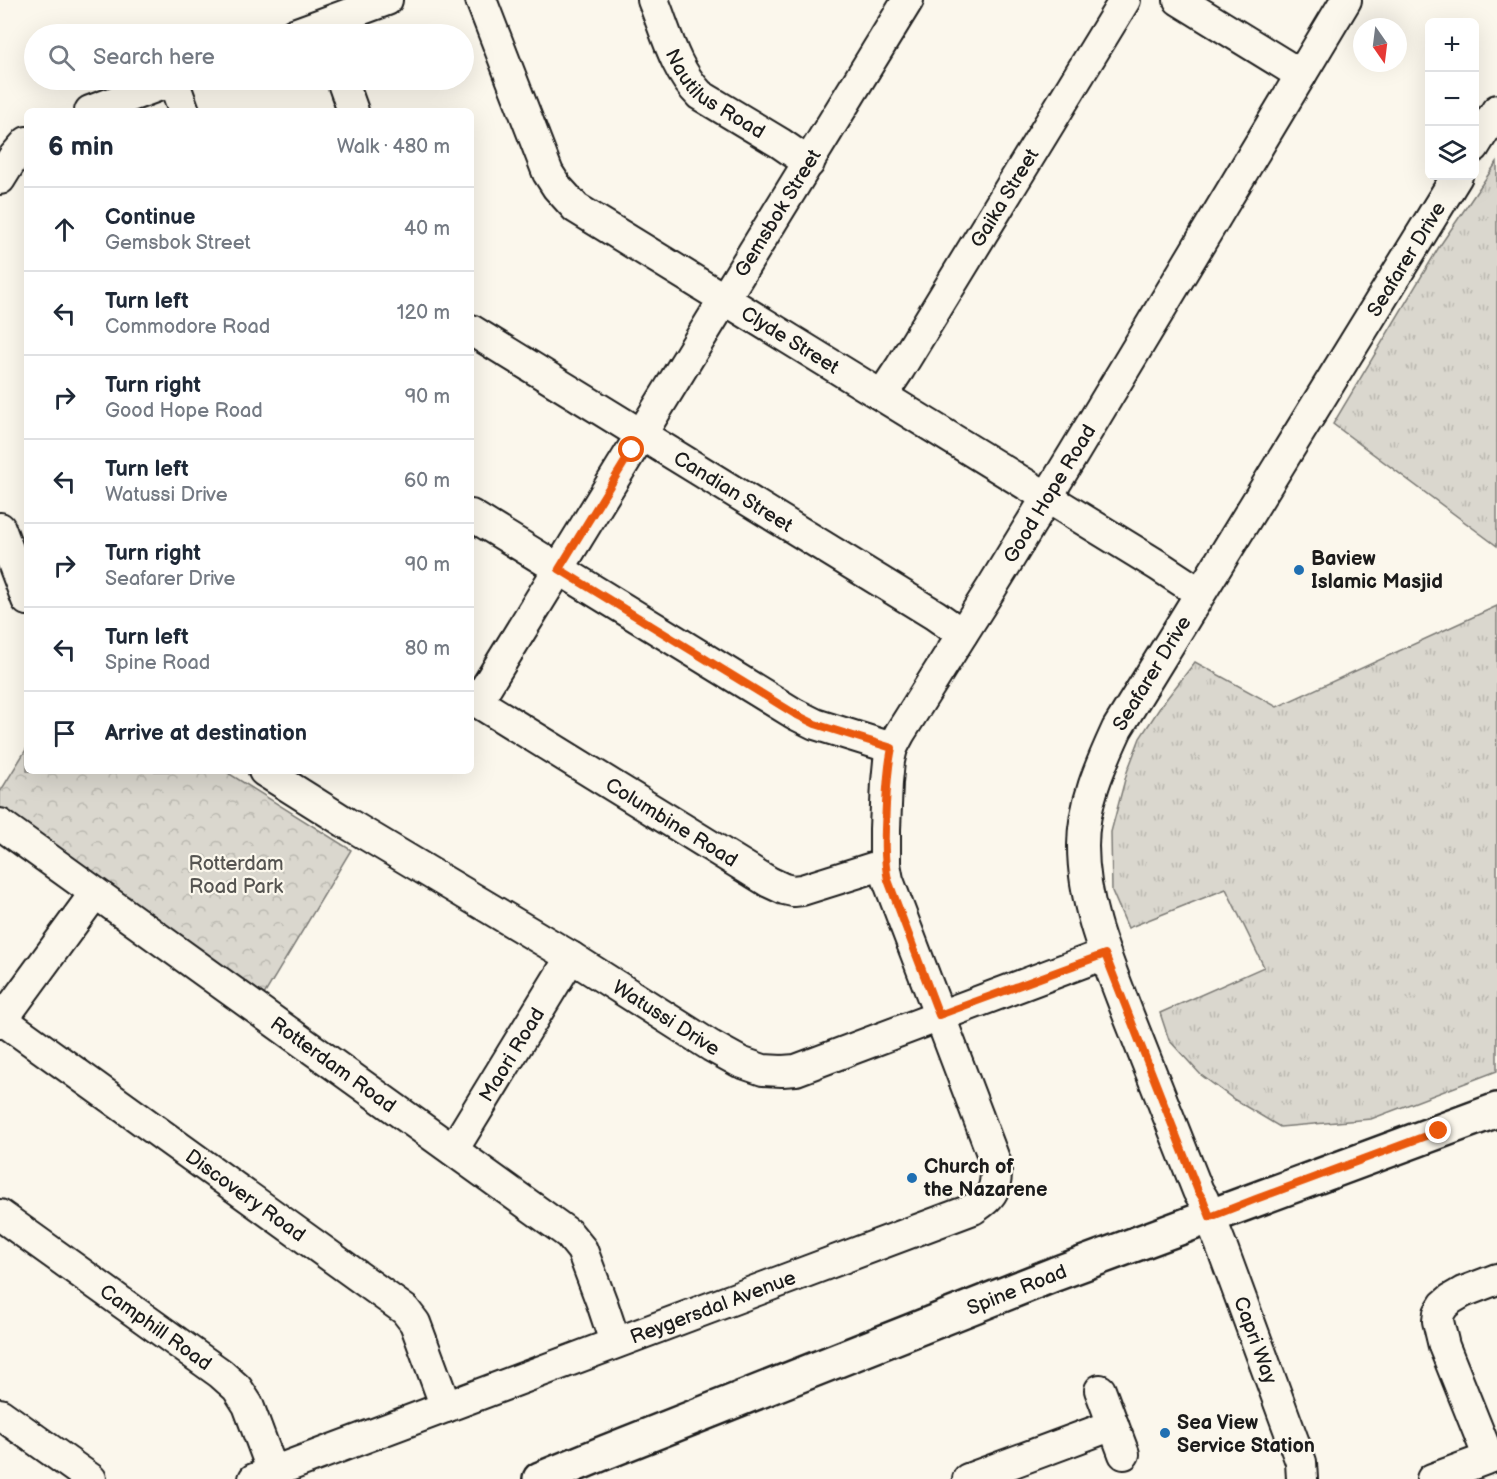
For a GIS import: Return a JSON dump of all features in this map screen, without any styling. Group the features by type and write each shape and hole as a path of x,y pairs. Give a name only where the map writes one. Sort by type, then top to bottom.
{"main road":[{"name":"Spine Road","path":"540,1479 1055,1274 1497,1110"}],"street":[{"path":"335,24 387,0"},
{"name":"Clyde Street","path":"481,0 548,173 567,200 576,208 882,394 1200,593"},
{"name":"Nautilus Road","path":"653,0 681,71 690,86 710,102 780,143 808,163"},
{"name":"Gemsbok Street","path":"474,700 559,569 908,0"},
{"name":"Gaika Street","path":"882,394 1125,0"},
{"path":"1179,0 1301,75"},
{"name":"Good Hope Road","path":"939,1015 888,880 885,864 887,782 892,748 1074,453 1346,0"},
{"path":"98,108 146,90"},
{"path":"177,90 183,108"},
{"path":"346,90 352,108"},
{"path":"1479,139 1497,110"},
{"path":"0,178 24,145"},
{"name":"Seafarer Drive","path":"1210,1217 1189,1170 1105,954 1092,911 1085,877 1083,845 1090,794 1117,729 1455,180"},
{"name":"Candian Street","path":"474,332 935,615 962,634"},
{"path":"474,517 795,714 815,724 892,748"},
{"path":"0,528 24,592"},
{"name":"Columbine Road","path":"474,700 769,882 784,889 793,891 814,887 885,864"},
{"name":"Watussi Drive","path":"269,774 571,957 711,1046 740,1062 763,1070 796,1070 1105,954"},
{"name":"Rotterdam Road","path":"0,824 569,1234 582,1250 615,1342"},
{"path":"1,1020 95,893"},
{"name":"Maori Road","path":"453,1150 571,957"},
{"name":"Reygersdal Avenue","path":"263,1476 973,1209 988,1199 994,1190 996,1164 939,1015"},
{"name":"Discovery Road","path":"1,1020 405,1310 415,1323 446,1407"},
{"name":"Camphill Road","path":"0,1215 211,1366 237,1388 248,1405 263,1476"},
{"name":"Capri Way","path":"1210,1217 1306,1473"},
{"path":"1432,1479 1493,1456 1444,1346 1438,1321 1439,1313 1451,1299 1497,1279"},
{"path":"1100,1390 1124,1454"},
{"path":"0,1414 91,1479"},
{"path":"968,1479 1113,1425"}],"green space":[{"path":"1497,162 1497,546 1333,424 1439,247"},
{"path":"1497,606 1497,1071 1371,1119 1280,1127 1235,1100 1201,1075 1169,1040 1160,1013 1264,967 1226,889 1128,928 1112,891 1111,832 1127,772 1140,738 1195,662 1277,707"},
{"name":"Rotterdam Road Park","path":"24,753 24,774 230,774 351,850 264,995 0,807 0,792"}],"place":[{"name":"Baview Islamic Masjid","path":"1299,570"},
{"name":"Church of the Nazarene","path":"912,1178"},
{"name":"Sea View Service Station","path":"1165,1433"}],"route":[{"path":"632,450 559,569 795,714 815,724 892,748 887,782 885,864 888,880 939,1015 1105,954 1152,1077 1210,1217 1439,1131"}]}
